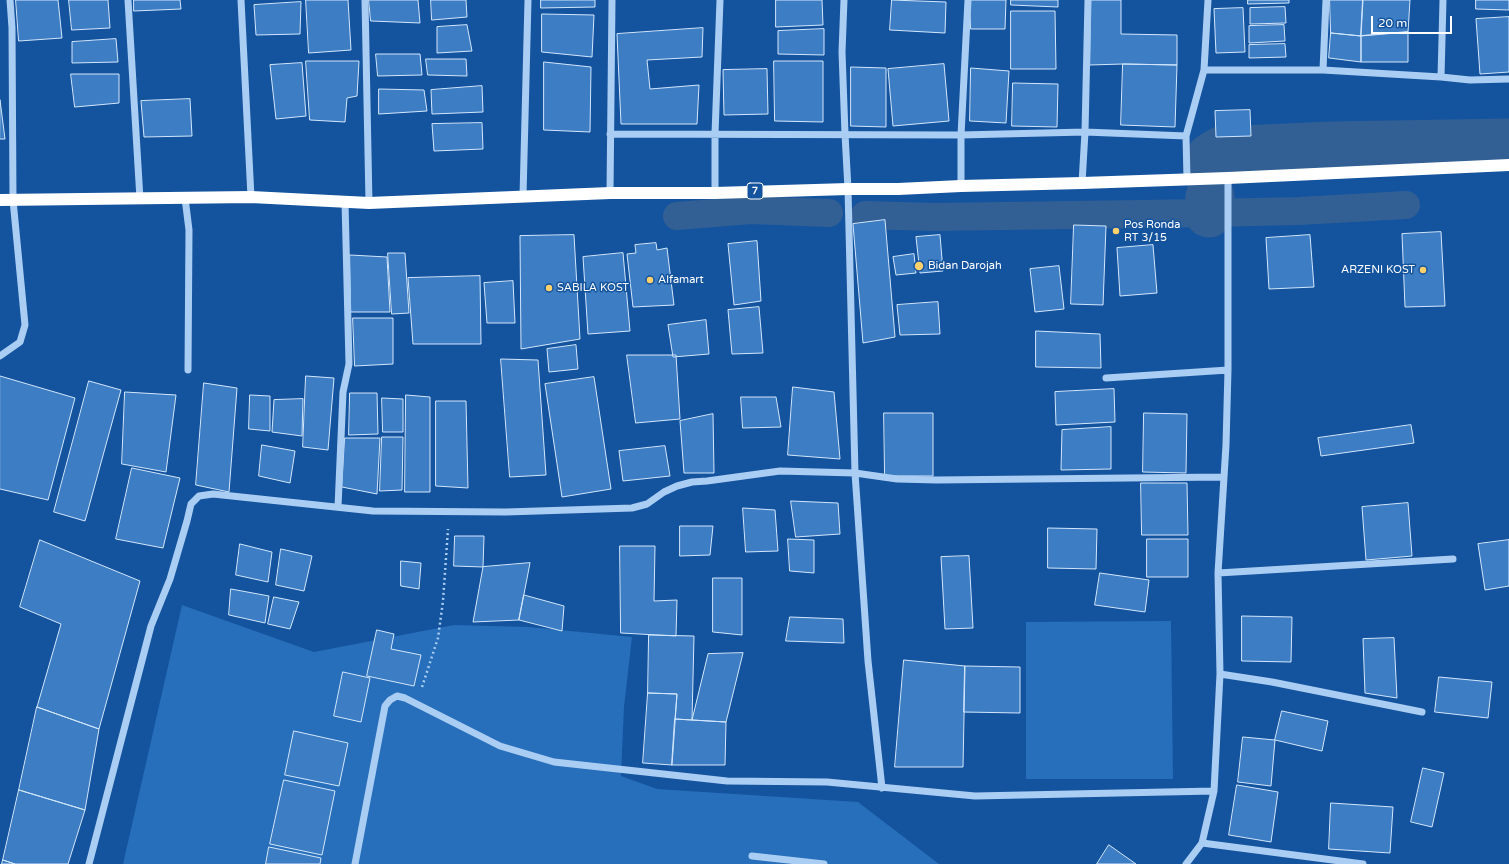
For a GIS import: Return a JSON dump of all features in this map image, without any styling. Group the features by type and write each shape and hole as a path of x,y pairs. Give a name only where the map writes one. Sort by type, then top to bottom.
{"highway":[{"name":"7","path":"0,200 251,197 370,203 610,193 898,189 1082,183 1509,165"}],"street":[{"path":"0,356 20,342 25,325 13,200 12,36 10,0"},
{"path":"128,0 140,199"},
{"path":"241,0 251,197"},
{"path":"364,0 370,203"},
{"path":"523,196 528,0"},
{"path":"610,193 612,0"},
{"path":"715,192 715,134 720,0"},
{"path":"844,0 842,52 848,189 855,473 868,661 882,788"},
{"path":"961,186 961,135 968,0"},
{"path":"1082,183 1085,132 1088,0"},
{"path":"1187,179 1186,136 1204,70 1208,0"},
{"path":"1323,70 1326,0"},
{"path":"1441,77 1443,0"},
{"path":"1204,70 1323,70 1470,80 1509,79"},
{"path":"610,134 961,135 1085,132 1186,136"},
{"path":"1186,864 1202,843 1214,791 1220,674 1218,573 1228,370 1228,178"},
{"path":"185,198 190,230 188,370"},
{"path":"338,507 343,392 350,364 345,202"},
{"path":"1106,378 1228,370"},
{"path":"89,864 151,626 170,579 191,504 199,496 213,494 373,511 449,512 632,508 647,504 664,492 677,486 692,482 780,471 855,473 896,479 937,480 1223,477"},
{"path":"1218,573 1453,559"},
{"path":"1220,674 1272,682 1422,712"},
{"path":"354,864 386,706 390,700 397,696 417,703 500,746 554,762 727,781 827,782 975,796 1214,791"},
{"path":"1202,843 1363,864"},
{"path":"752,856 824,864"}],"path":[{"path":"417,703 438,638 443,601 449,512"}],"shaded area":[{"path":"182,605 314,652 454,625 529,627 632,637 624,707 621,776 657,789 858,802 939,864 123,864"},
{"path":"1171,621 1173,779 1026,779 1026,622"}],"building":[{"path":"16,0 58,0 62,38 19,41"},
{"path":"69,0 108,0 110,28 72,30"},
{"path":"134,0 180,0 181,9 134,11"},
{"path":"306,0 348,0 351,50 309,53"},
{"path":"369,0 418,0 420,23 371,21"},
{"path":"431,0 466,0 467,17 432,20"},
{"path":"541,0 595,0 595,7 541,8"},
{"path":"776,0 822,0 823,25 776,27"},
{"path":"892,0 946,2 945,33 890,30"},
{"path":"970,0 1006,0 1005,29 971,29"},
{"path":"1011,0 1058,0 1058,7 1011,5"},
{"path":"1091,0 1121,0 1121,34 1177,35 1177,65 1090,65"},
{"path":"1248,0 1289,0 1289,3 1248,4"},
{"path":"1330,0 1363,0 1361,36 1331,33"},
{"path":"1363,0 1410,0 1408,32 1361,36"},
{"path":"1476,0 1509,0 1509,10 1476,9"},
{"path":"301,2 300,34 256,35 254,5"},
{"path":"1285,7 1286,23 1250,24 1250,8"},
{"path":"1243,8 1245,52 1216,53 1214,9"},
{"path":"1011,11 1055,11 1056,69 1011,69"},
{"path":"542,14 594,15 592,57 542,52"},
{"path":"1509,17 1509,72 1480,74 1476,19"},
{"path":"467,25 472,51 437,53 437,27"},
{"path":"1284,25 1285,41 1249,43 1249,26"},
{"path":"703,28 702,57 647,60 650,89 699,85 697,124 621,124 617,34"},
{"path":"824,29 824,55 778,54 778,31"},
{"path":"1408,32 1408,62 1361,62 1361,36"},
{"path":"1331,33 1361,36 1361,62 1329,58"},
{"path":"116,39 118,62 72,63 72,42"},
{"path":"1285,44 1286,57 1249,58 1249,45"},
{"path":"376,54 420,54 422,75 378,76"},
{"path":"426,59 466,59 467,76 428,75"},
{"path":"306,61 359,61 357,96 347,98 345,122 310,120"},
{"path":"774,61 823,61 823,122 775,121"},
{"path":"544,62 591,67 590,132 544,130"},
{"path":"302,63 306,116 276,119 270,65"},
{"path":"944,64 949,121 893,126 888,69"},
{"path":"1123,64 1177,65 1175,127 1121,125"},
{"path":"851,67 886,68 886,127 851,126"},
{"path":"971,68 1009,71 1006,123 970,121"},
{"path":"767,69 768,114 724,115 723,70"},
{"path":"71,74 119,74 119,103 75,107"},
{"path":"1013,83 1058,84 1057,127 1012,126"},
{"path":"482,86 483,112 432,114 431,90"},
{"path":"379,89 424,90 427,111 379,114"},
{"path":"190,99 192,136 144,137 141,101"},
{"path":"0,100 5,139 0,139"},
{"path":"1250,110 1251,136 1216,137 1215,111"},
{"path":"482,123 483,149 434,151 432,124"},
{"path":"885,220 895,337 863,343 853,224"},
{"path":"1074,225 1106,226 1103,305 1071,304"},
{"name":"ARZENI KOST","path":"1441,232 1445,306 1405,307 1402,234"},
{"name":"SABILA KOST","path":"574,235 580,339 521,349 520,236"},
{"path":"940,235 943,271 920,273 916,237"},
{"path":"1310,235 1314,287 1269,289 1266,238"},
{"path":"757,241 761,301 734,305 728,244"},
{"name":"Alfamart","path":"656,243 657,250 667,248 674,305 633,307 627,254 636,253 635,245"},
{"path":"1153,245 1157,293 1120,296 1117,248"},
{"path":"388,253 405,253 409,313 392,314"},
{"path":"623,253 630,331 588,334 583,257"},
{"path":"914,254 916,273 896,275 893,257"},
{"path":"350,255 387,257 390,312 351,312"},
{"path":"1059,266 1064,309 1035,312 1030,269"},
{"path":"480,276 481,344 413,344 408,278"},
{"path":"513,281 515,323 487,323 484,283"},
{"path":"938,302 940,334 900,335 897,305"},
{"path":"759,307 763,353 732,354 728,310"},
{"path":"353,318 393,318 393,364 355,366"},
{"path":"706,320 709,354 673,357 668,325"},
{"path":"1036,331 1100,334 1101,368 1036,367"},
{"path":"576,345 578,369 549,372 547,349"},
{"path":"627,355 676,355 680,419 636,423"},
{"path":"501,359 538,360 546,475 510,477"},
{"path":"0,376 75,398 48,500 0,489"},
{"path":"306,376 334,378 328,450 303,447"},
{"path":"594,377 611,489 562,497 545,384"},
{"path":"89,381 121,390 85,521 54,512"},
{"path":"204,383 237,388 229,492 196,485"},
{"path":"793,387 834,392 840,459 788,455"},
{"path":"1114,389 1115,422 1056,425 1055,392"},
{"path":"125,392 176,395 166,472 122,464"},
{"path":"350,393 377,393 378,434 349,435"},
{"path":"250,395 270,396 270,431 249,429"},
{"path":"406,395 430,397 430,492 405,492"},
{"path":"741,397 776,397 781,427 743,428"},
{"path":"382,398 403,399 403,432 383,432"},
{"path":"303,399 302,436 272,432 274,400"},
{"path":"436,401 466,401 468,488 436,486"},
{"path":"884,413 933,413 933,476 885,476"},
{"path":"1144,413 1187,414 1186,473 1143,472"},
{"path":"713,414 714,473 684,473 680,421"},
{"path":"1411,425 1414,443 1321,456 1318,438"},
{"path":"1111,427 1111,469 1061,470 1062,430"},
{"path":"382,437 403,437 402,490 380,491"},
{"path":"345,438 380,438 377,494 342,487"},
{"path":"262,445 295,451 290,483 259,476"},
{"path":"665,446 670,476 623,481 619,451"},
{"path":"132,468 180,478 163,548 116,539"},
{"path":"1141,483 1187,483 1188,535 1142,535"},
{"path":"791,501 838,503 840,534 796,537"},
{"path":"1408,503 1412,556 1366,560 1362,507"},
{"path":"743,508 775,510 778,551 746,552"},
{"path":"680,526 713,526 710,555 680,556"},
{"path":"1048,528 1097,529 1096,569 1048,568"},
{"path":"455,536 484,536 483,567 454,566"},
{"path":"788,539 814,540 814,573 790,571"},
{"path":"1147,539 1188,539 1188,577 1147,577"},
{"path":"40,540 140,581 99,729 37,707 61,624 20,607"},
{"path":"1509,540 1509,586 1485,590 1478,544"},
{"path":"240,544 272,552 268,582 236,575"},
{"path":"620,546 655,546 654,601 677,600 676,636 621,633"},
{"path":"281,549 312,556 304,591 276,585"},
{"path":"969,556 973,628 945,629 941,557"},
{"path":"401,561 421,563 419,589 401,586"},
{"path":"530,563 519,620 473,622 483,567"},
{"path":"1100,573 1149,580 1145,612 1095,605"},
{"path":"713,578 742,578 742,635 713,632"},
{"path":"231,589 269,596 265,623 229,615"},
{"path":"524,595 564,606 562,631 519,620"},
{"path":"274,597 299,602 290,629 268,624"},
{"path":"1242,616 1292,617 1291,662 1242,661"},
{"path":"790,617 843,619 844,643 786,641"},
{"path":"377,630 394,634 391,649 421,655 414,686 367,676"},
{"path":"649,635 694,636 692,720 675,719 677,694 648,693"},
{"path":"1394,638 1397,698 1365,693 1363,639"},
{"path":"743,653 726,722 692,720 708,654"},
{"path":"904,660 965,666 963,767 895,767"},
{"path":"965,666 1020,667 1020,713 964,712"},
{"path":"343,672 370,678 361,722 334,716"},
{"path":"1439,677 1492,682 1488,718 1435,712"},
{"path":"648,693 677,694 672,765 643,763"},
{"path":"37,707 99,729 85,810 19,790"},
{"path":"1282,711 1328,721 1322,751 1275,740"},
{"path":"675,719 726,722 725,765 672,765"},
{"path":"294,731 348,743 339,786 285,775"},
{"path":"1243,737 1275,740 1271,786 1238,782"},
{"path":"1423,768 1444,773 1432,827 1411,822"},
{"path":"284,780 335,791 322,855 270,844"},
{"path":"1237,785 1278,792 1271,842 1229,835"},
{"path":"19,790 85,810 68,864 15,864 3,860"},
{"path":"1331,803 1393,807 1390,853 1329,849"},
{"path":"1109,845 1136,864 1097,864"},
{"path":"269,847 321,858 320,864 266,864"},
{"path":"3,860 15,864 2,864"}],"waterway":[{"path":"1211,164 1211,157 1221,151 1330,146 1509,143"},
{"path":"1209,213 1210,197"},
{"path":"865,215 934,217 1209,213 1299,211 1406,205"},
{"path":"677,216 751,210 829,213"}],"place":[{"name":"Pos Ronda RT 3/15","path":"1116,231"},
{"name":"Bidan Darojah","path":"919,266"},
{"name":"ARZENI KOST","path":"1423,270"},
{"name":"Alfamart","path":"650,280"},
{"name":"SABILA KOST","path":"549,288"}]}
